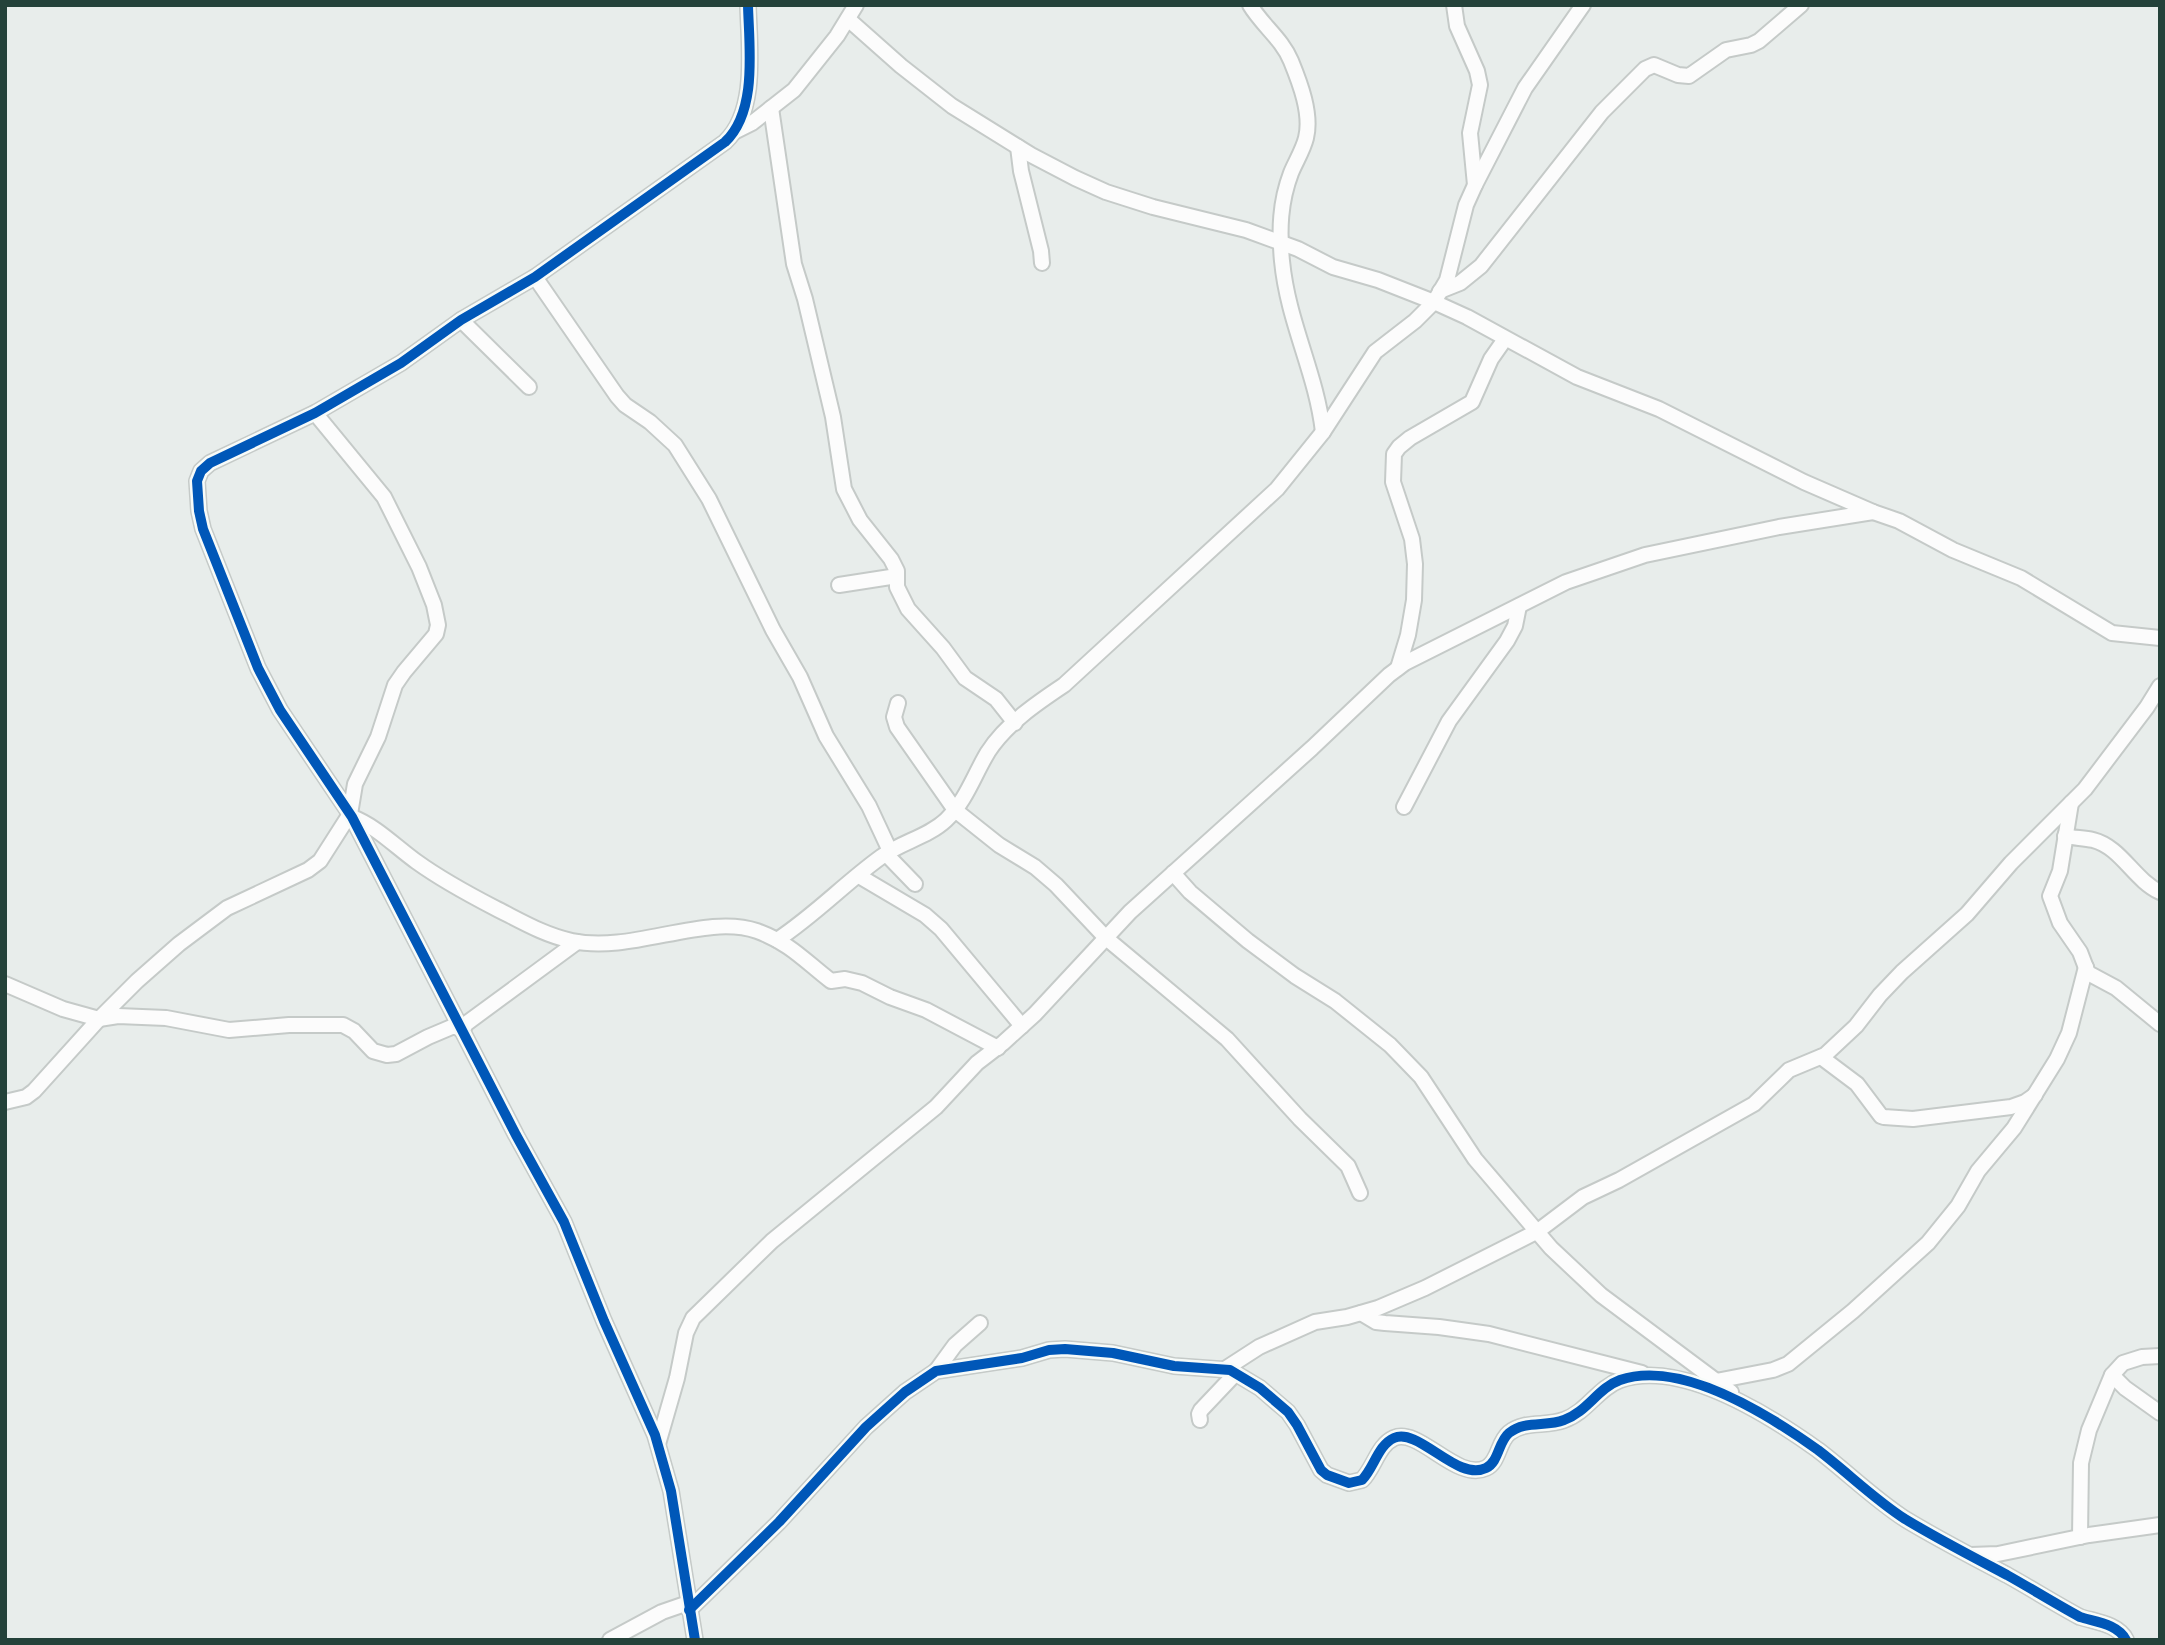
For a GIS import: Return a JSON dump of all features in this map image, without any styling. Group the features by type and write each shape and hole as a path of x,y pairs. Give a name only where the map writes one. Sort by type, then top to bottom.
{"street":[{"path":"734,133 744,114 749,69 748,5"},
{"path":"695,1640 671,1491 658,1444 564,1222 516,1135 351,815 280,710 258,668 203,529 197,487 201,471 210,463 315,414 401,363 461,320 535,278 710,153 794,90 849,19 856,5"},
{"path":"1251,5 1288,53 1307,111 1306,138 1283,198 1280,215 1282,259 1288,303 1315,385 1323,432"},
{"path":"1454,5 1457,26 1477,71 1480,85 1470,133 1475,185"},
{"path":"1437,297 1451,268 1466,205 1475,185 1525,88 1583,5"},
{"path":"776,940 803,922 888,853 937,827 955,810 990,749 1015,723 1064,685 1277,489 1323,432 1375,352 1415,321 1437,297 1480,266 1602,112 1645,69 1654,65 1678,75 1689,76 1726,50 1759,41 1801,5"},
{"path":"849,19 934,92 971,119 1018,147 1106,192 1153,207 1246,230 1282,243 1333,267 1437,297 1505,339 1577,377 1659,410 1804,482 1873,512 1899,520 1954,550 2021,578 2112,633 2160,638"},
{"path":"771,108 794,264 833,417 844,489 860,520 891,559 897,576 897,587 908,609 943,648 965,678 996,699 1015,723"},
{"path":"1018,147 1042,263"},
{"path":"535,278 617,396 625,405 664,433 689,466 709,499 773,630 800,677 831,746 869,806 888,853 915,884"},
{"path":"461,320 529,387"},
{"path":"1398,668 1412,611 1415,564 1412,539 1393,482 1394,454 1410,439 1472,402 1491,359 1505,339"},
{"path":"5,1102 26,1097 34,1091 137,981 179,944 227,908 315,865 351,815 355,784 378,737 395,685 404,671 435,638 438,625 434,605 384,497 315,414"},
{"path":"658,1444 677,1378 686,1333 693,1318 772,1241 936,1107 976,1063 1023,1026 1106,938 1173,873 1398,668 1422,653 1566,582 1645,555 1779,527 1873,512"},
{"path":"839,585 897,576"},
{"path":"1404,807 1449,722 1507,641 1515,626 1518,606"},
{"path":"1200,1420 1201,1410 1243,1356 1315,1322 1361,1313 1425,1288 1538,1231 1583,1197 1619,1180 1754,1104 1790,1070 1821,1056 1856,1027 1880,995 1916,958 1967,914 2011,863 2085,789 2160,686"},
{"path":"898,704 894,717 897,727 955,810 999,845 1035,867 1056,885 1106,938 1227,1039 1348,1166 1360,1193"},
{"path":"2071,803 2060,871 2050,896 2060,923 2080,952 2088,973 2116,988 2160,1024"},
{"path":"351,815 368,824 420,864 540,932 577,942 615,943 722,926 744,928 776,940 808,960 831,981 845,979 862,983 926,1010 998,1048"},
{"path":"2065,836 2094,840 2102,844 2112,850 2151,888 2160,892"},
{"path":"1173,873 1190,892 1248,941 1295,976 1335,1001 1407,1062 1421,1077 1475,1159 1551,1248 1601,1295 1754,1411"},
{"path":"859,876 925,915 941,929 1023,1026"},
{"path":"463,1030 467,1023 577,942"},
{"path":"1716,1381 1773,1370 1788,1364 1853,1311 1936,1234 1958,1206 1972,1180 2014,1128 2065,1044 2086,967"},
{"path":"5,984 63,1009 99,1020 118,1016 166,1018 229,1030 289,1025 338,1025 354,1031 373,1051 387,1055 396,1054 454,1026 463,1030"},
{"path":"1821,1056 1857,1084 1881,1116 1893,1119 2011,1107 2036,1094"},
{"path":"1361,1313 1385,1324 1439,1327 1489,1334 1648,1374 1664,1375 1724,1393 1818,1450 1904,1518 2080,1617 2118,1630 2126,1640"},
{"path":"611,1640 663,1612 689,1607 795,1505 866,1427 905,1392 936,1371 955,1345 980,1323"},
{"path":"936,1371 1065,1349 1113,1353 1174,1366 1231,1371 1260,1388 1288,1412 1321,1470 1335,1480 1349,1483 1362,1480 1388,1442 1402,1436 1458,1464 1478,1470 1486,1468 1492,1463 1505,1437 1516,1428 1563,1420 1578,1413 1619,1380 1648,1374"},
{"path":"2080,1537 2081,1463 2089,1430 2112,1375 2123,1363 2160,1356"},
{"path":"2112,1375 2125,1388 2160,1413"},
{"path":"1970,1555 1998,1554 2080,1537 2160,1525"}],"cycle path":[{"path":"695,1640 671,1491 655,1435 604,1321 564,1222 516,1135 352,817 280,710 258,668 203,529 197,481 201,471 210,463 315,413 401,363 461,320 535,277 725,142 736,129 747,96 750,59 748,5"},
{"path":"689,1610 779,1522 866,1427 905,1392 936,1371 1065,1349 1113,1353 1174,1366 1230,1370 1260,1388 1288,1412 1321,1470 1349,1483 1362,1480 1380,1451 1394,1438 1415,1440 1451,1462 1475,1470 1490,1465 1505,1437 1515,1429 1564,1420 1586,1406 1605,1388 1620,1380 1644,1376 1670,1377 1697,1384 1724,1394 1775,1421 1818,1450 1905,1519 2080,1617 2118,1630 2126,1640"}]}
